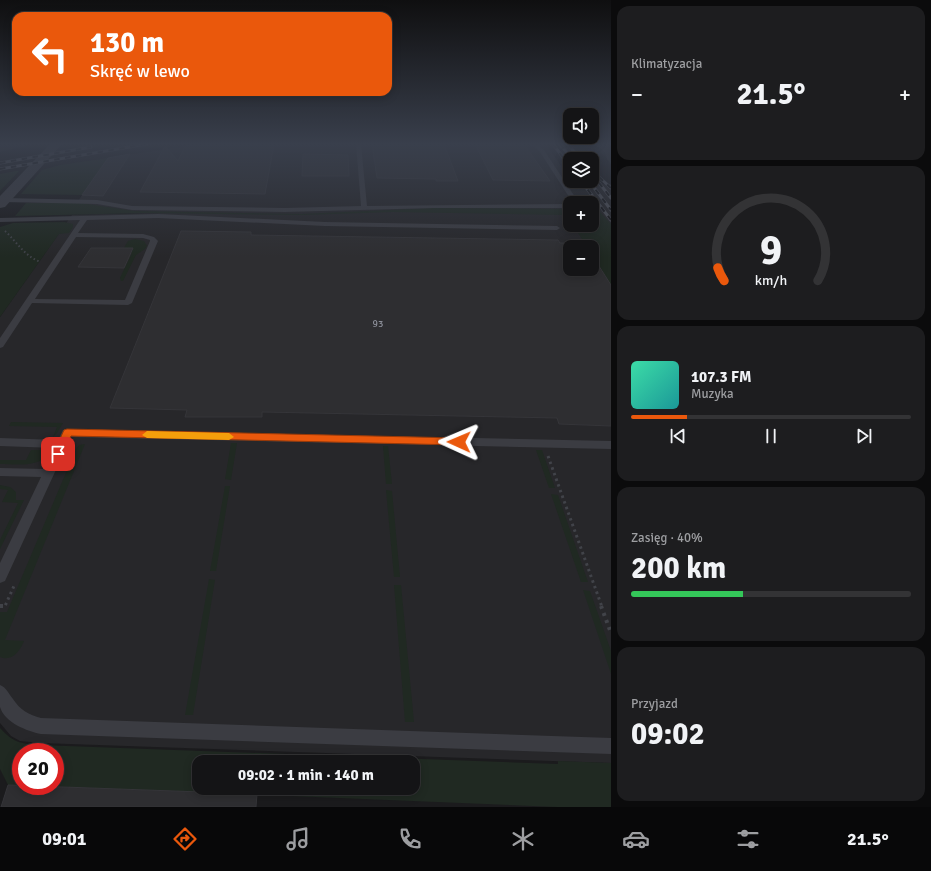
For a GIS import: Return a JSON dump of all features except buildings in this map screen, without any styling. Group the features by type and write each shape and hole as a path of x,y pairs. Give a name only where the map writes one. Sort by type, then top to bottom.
{"street":[{"path":"2,202 21,182"}],"lane":[{"path":"362,182 364,208"},
{"path":"562,182 571,196"},
{"path":"2,202 96,202 132,208 300,210 435,206 563,206"},
{"path":"0,220 194,217 325,224 557,228"},
{"path":"0,346 85,218"},
{"path":"30,301 128,302 154,245 153,240 143,236 75,235"},
{"path":"0,577 67,433 611,445"},
{"path":"0,442 62,444"},
{"path":"0,472 48,474"},
{"path":"0,693 11,710 20,718 31,724 41,726 611,746"}],"path":[{"path":"4,230 30,258 36,261 55,264"},
{"path":"544,444 611,633"}],"shaded area":[{"path":"0,182 9,182 0,191"},
{"path":"32,182 91,182 82,195 21,194"},
{"path":"92,182 563,182 563,188 599,188 599,184 611,184 611,238 599,223 599,196 563,196 563,232 580,232 586,240 563,240 563,276 599,276 599,256 611,266 611,763 420,756 420,755 41,743 20,741 11,736 0,723 0,317 72,215 159,213 129,212 76,204"},
{"path":"26,203 81,203 134,211 301,214 434,208 563,209 563,215 393,212 303,215 145,213 15,216"},
{"path":"599,212 601,213 611,224 611,285 599,266 599,240 583,240 577,232 599,232"},
{"path":"64,222 73,224 73,227 69,233 59,234 0,317 0,227 13,223"},
{"path":"135,239 144,241 147,246 136,255 123,281 121,281 120,278 132,253 121,253 128,241"},
{"path":"11,422 63,423 53,437 57,427 9,426"},
{"path":"231,443 237,443 231,480 225,479"},
{"path":"85,444 5,640 24,641 18,652 12,657 0,657 0,612 7,612 76,449 79,445"},
{"path":"383,446 388,446 392,484 386,484"},
{"path":"31,450 46,450 48,454 39,461 33,463 19,465 0,464 0,460 26,460"},
{"path":"536,450 542,450 555,488 549,488"},
{"path":"0,485 10,487 16,492 16,500 24,500 0,549 0,540 18,503 2,502 8,490 0,489"},
{"path":"225,486 230,486 216,571 210,571"},
{"path":"386,490 392,491 400,577 394,577"},
{"path":"551,494 558,495 588,582 581,582"},
{"path":"209,579 215,580 193,715 185,715"},
{"path":"394,585 401,585 414,722 405,722"},
{"path":"583,590 590,591 611,651 611,674"},
{"path":"0,728 13,739 22,743 12,743 12,785 8,785 0,769"},
{"path":"64,746 313,755 192,755 192,792 64,787"},
{"path":"420,759 558,764 558,761 611,763 611,807 557,807 264,795 420,795"}],"railway":[{"path":"604,182 611,188"},
{"path":"599,183 611,198"},
{"path":"586,188 611,220"},
{"path":"594,188 611,210"}],"slow traffic":[{"path":"147,435 229,437"}],"route":[{"path":"58,454 67,433 459,442"}]}
